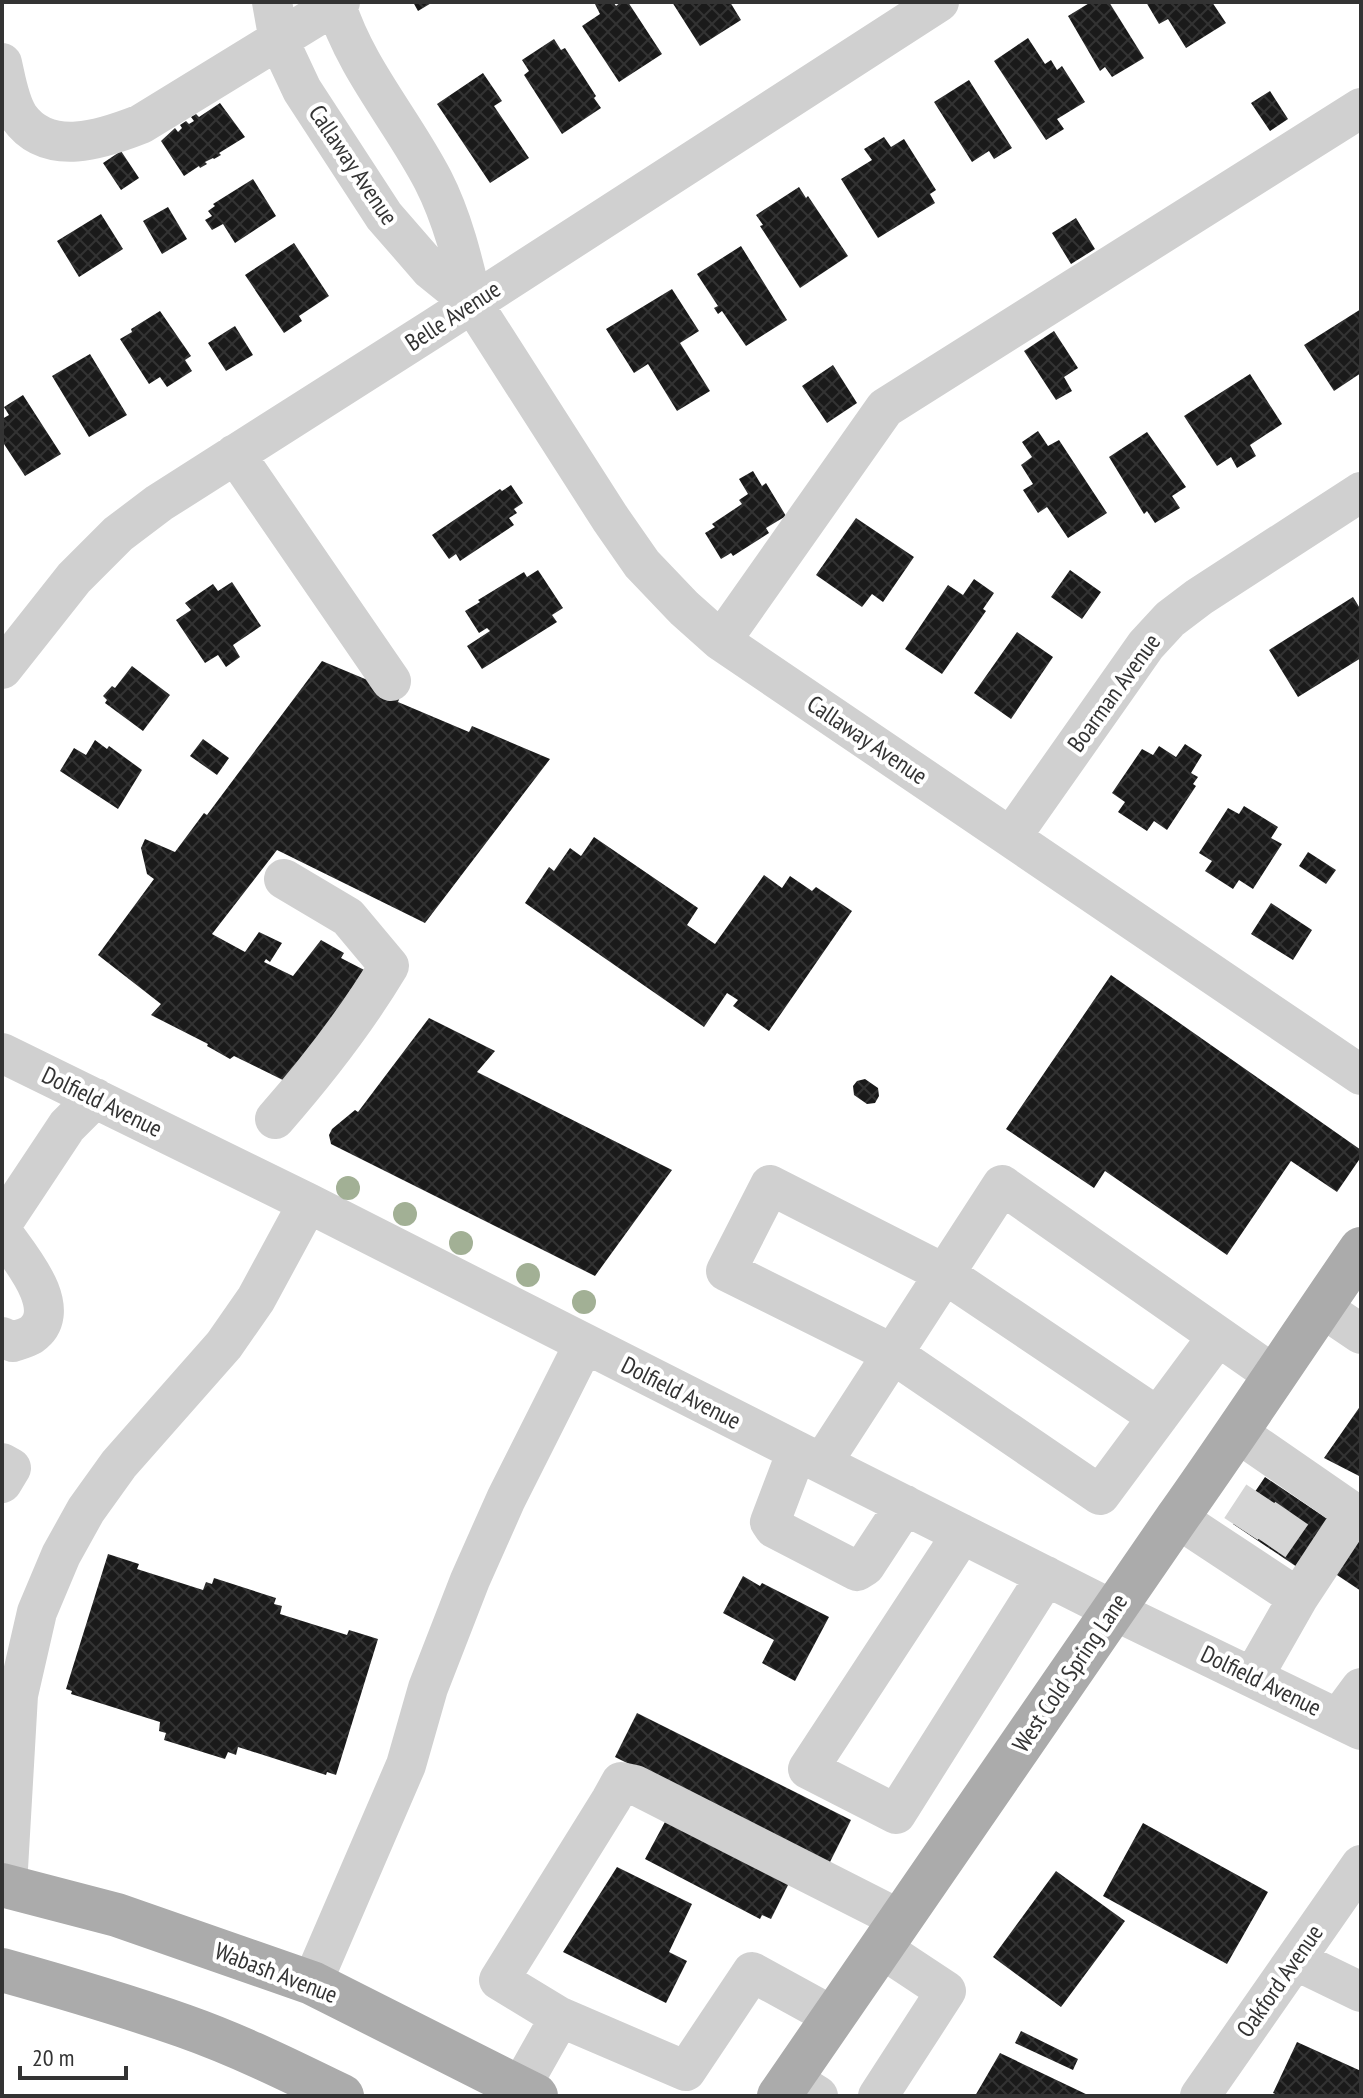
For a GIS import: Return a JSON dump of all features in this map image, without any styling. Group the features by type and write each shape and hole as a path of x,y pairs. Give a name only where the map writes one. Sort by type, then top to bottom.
{"main road":[{"name":"West Cold Spring Lane","path":"796,2090 834,2017 1238,1433 1361,1249"},
{"name":"Wabash Avenue","path":"4,1885 117,1915 312,1983 528,2092"},
{"path":"2,1970 187,2027 342,2096"}],"street":[{"name":"Callaway Avenue","path":"272,2 279,41 302,90 384,216 431,270 473,304 610,518 642,564 684,608 721,641 1361,1075"},
{"name":"Belle Avenue","path":"2,669 74,578 118,534 159,503 939,2"},
{"name":"Callaway Avenue","path":"337,3 359,58 434,181 460,249 473,304"},
{"path":"2,63 17,115 30,130 48,140 74,142 107,138 141,124 337,3"},
{"path":"721,641 885,408 1361,108"},
{"path":"235,454 391,681"},
{"name":"Boarman Avenue","path":"1011,837 1146,645 1170,619 1361,492"},
{"path":"275,1119 365,1007 389,966 348,917 284,879"},
{"name":"Dolfield Avenue","path":"2,1053 308,1203 1113,1610 1253,1677 1353,1712"},
{"path":"2,1224 67,1126 95,1098"},
{"path":"1158,1417 945,1274 770,1185 726,1271 893,1354 1100,1495 1158,1417 1218,1336"},
{"path":"905,1505 865,1566 857,1571 774,1528 770,1522 809,1457 893,1354 1002,1185 1274,1375"},
{"path":"4,1885 18,1695 37,1612 61,1555 86,1510 119,1464 224,1345 256,1299 308,1203"},
{"path":"2,1232 37,1282 44,1305 43,1321 32,1334 13,1342 2,1337"},
{"path":"1321,1307 1361,1334"},
{"path":"312,1983 406,1765 428,1688 470,1580 506,1499 584,1344"},
{"path":"1238,1433 1292,1483 1354,1513 1298,1598 1253,1677"},
{"path":"2,1463 11,1468 2,1483"},
{"path":"1177,1518 1247,1549 1298,1598"},
{"path":"962,1534 808,1769 896,1814 1046,1576"},
{"path":"834,2017 752,1972 686,2071 560,2017 499,1980 621,1782 635,1785 891,1934 946,1991 878,2096"},
{"name":"Oakford Avenue","path":"1200,2096 1361,1865"},
{"path":"1295,1960 1361,1992"},
{"path":"528,2092 560,2017"}],"building":[{"path":"413,2 433,2 418,11"},
{"path":"613,2 616,6 628,2 662,54 619,82 582,26 600,14 595,4"},
{"path":"672,2 730,2 741,20 700,46"},
{"path":"1091,2 1109,2 1144,58 1112,77 1105,67 1100,71 1068,16"},
{"path":"1146,2 1212,2 1226,23 1186,48 1168,19 1159,24"},
{"path":"1028,38 1045,64 1051,60 1057,70 1062,66 1085,102 1057,119 1064,129 1046,140 994,61"},
{"path":"554,39 561,50 565,48 601,108 562,134 524,75 529,71 522,60"},
{"path":"483,73 502,101 494,106 529,158 490,183 437,104"},
{"path":"969,80 1012,148 994,159 989,151 972,162 934,102"},
{"path":"1270,91 1288,119 1270,131 1251,103"},
{"path":"220,103 245,137 184,176 161,141 175,128 178,132 182,128 180,125 186,121 189,124 194,121 191,117 196,114 199,117"},
{"path":"884,137 891,147 904,139 936,190 930,194 935,203 878,238 841,179 872,160 864,149"},
{"path":"121,151 139,178 121,190 103,163"},
{"path":"253,179 276,216 235,243 223,224 212,230 205,220 212,216 208,211 215,206 213,204"},
{"path":"799,187 848,256 800,288 756,215"},
{"path":"168,207 187,239 162,254 143,221"},
{"path":"101,214 123,249 79,277 57,241"},
{"path":"1076,218 1095,249 1071,264 1052,233"},
{"path":"294,243 329,296 299,316 302,321 284,333 245,275"},
{"path":"741,246 787,320 746,346 722,311 718,314 714,308 718,306 697,274"},
{"path":"672,289 699,331 680,343 710,391 677,411 648,364 634,373 606,329"},
{"path":"1361,309 1361,373 1334,391 1304,345"},
{"path":"160,311 191,356 185,360 192,371 167,387 160,377 149,384 120,339"},
{"path":"235,326 253,355 226,371 208,343"},
{"path":"1054,331 1078,368 1064,377 1072,391 1056,400 1024,351"},
{"path":"90,354 127,415 89,437 52,376"},
{"path":"833,365 857,403 827,423 802,386"},
{"path":"1250,374 1282,424 1250,445 1256,456 1237,468 1231,457 1217,466 1184,416"},
{"path":"23,395 61,454 25,476 2,441 2,419 9,415 4,407"},
{"path":"1038,431 1048,446 1059,440 1107,513 1068,538 1047,507 1038,513 1023,490 1033,484 1021,465 1032,457 1022,442"},
{"path":"1147,432 1186,487 1172,496 1180,508 1155,523 1147,511 1144,514 1109,457"},
{"path":"753,471 762,486 766,483 786,516 766,528 769,533 733,556 731,553 721,559 705,533 715,527 712,524 742,504 739,500 748,494 739,479"},
{"path":"511,485 523,503 514,509 517,513 509,518 514,525 460,561 456,554 449,559 432,535 500,489 502,491"},
{"path":"856,518 914,557 883,602 872,594 862,607 816,575"},
{"path":"538,570 563,608 552,615 557,622 482,669 467,646 490,631 487,628 479,633 465,611 524,572 527,577"},
{"path":"1070,570 1101,592 1082,619 1051,597"},
{"path":"974,579 994,593 983,609 986,611 942,674 905,649 948,585 963,595"},
{"path":"232,582 261,626 233,645 240,657 226,667 218,655 205,663 176,620 191,610 185,603 213,584 218,591"},
{"path":"1353,597 1361,610 1361,658 1298,697 1269,650"},
{"path":"1017,632 1053,657 1011,719 974,693"},
{"path":"322,661 401,694 398,702 469,732 472,726 550,759 425,923 277,850 212,934 245,952 259,932 282,943 270,962 266,959 264,962 293,976 321,940 344,953 341,958 370,973 295,1086 234,1056 230,1059 151,1015 161,1004 98,955 154,879 147,874 141,848 145,839 175,852 204,813 207,815"},
{"path":"132,666 170,695 143,731 105,703 107,700 103,696 112,686 115,688"},
{"path":"203,739 229,758 217,775 190,756"},
{"path":"95,740 107,749 109,746 142,770 118,809 60,771 74,748 86,755"},
{"path":"1185,744 1202,755 1191,773 1198,777 1193,784 1196,786 1167,830 1154,821 1147,831 1118,812 1125,802 1112,793 1142,749 1153,755 1159,746 1176,757"},
{"path":"1244,806 1278,827 1271,838 1282,844 1253,889 1239,880 1233,889 1205,871 1212,861 1199,853 1228,808 1239,814"},
{"path":"594,837 698,908 687,925 715,944 764,875 782,888 790,876 812,891 816,887 852,911 769,1031 733,1006 738,1000 727,993 704,1027 525,903 549,867 554,871 570,848 581,856"},
{"path":"1308,852 1336,870 1326,884 1299,866"},
{"path":"1271,903 1312,930 1293,960 1251,934"},
{"path":"1111,975 1361,1150 1361,1157 1337,1192 1291,1161 1227,1255 1105,1171 1094,1188 1006,1129"},
{"path":"429,1018 495,1051 477,1072 672,1170 595,1276 331,1144 329,1135 332,1129 355,1110 358,1112"},
{"path":"865,1079 878,1088 879,1096 875,1103 867,1104 854,1095 853,1086"},
{"path":"1361,1405 1361,1477 1324,1458"},
{"path":"1265,1477 1329,1520 1297,1567 1233,1524"},
{"path":"1361,1515 1361,1591 1325,1567"},
{"path":"108,1554 139,1564 137,1569 203,1590 206,1582 212,1584 214,1578 276,1598 274,1604 282,1606 280,1614 347,1635 349,1630 378,1639 336,1775 327,1772 326,1775 238,1747 236,1755 228,1752 225,1759 164,1740 166,1733 159,1731 160,1722 71,1694 72,1691 66,1689"},
{"path":"743,1576 829,1617 795,1681 762,1663 774,1640 723,1613"},
{"path":"637,1713 851,1820 829,1864 615,1757"},
{"path":"666,1820 789,1883 771,1919 762,1915 760,1919 645,1859"},
{"path":"1143,1823 1268,1892 1227,1964 1103,1896"},
{"path":"617,1867 692,1904 669,1952 687,1961 666,2003 563,1952"},
{"path":"1056,1871 1125,1921 1061,2007 993,1957"},
{"path":"1021,2031 1078,2059 1073,2070 1015,2043"},
{"path":"1297,2042 1361,2071 1361,2096 1280,2096 1273,2093"},
{"path":"1000,2053 1090,2096 975,2096"}],"tunnel":[{"path":"1241,1529 1272,1482"},
{"path":"1269,1546 1300,1501"}]}
